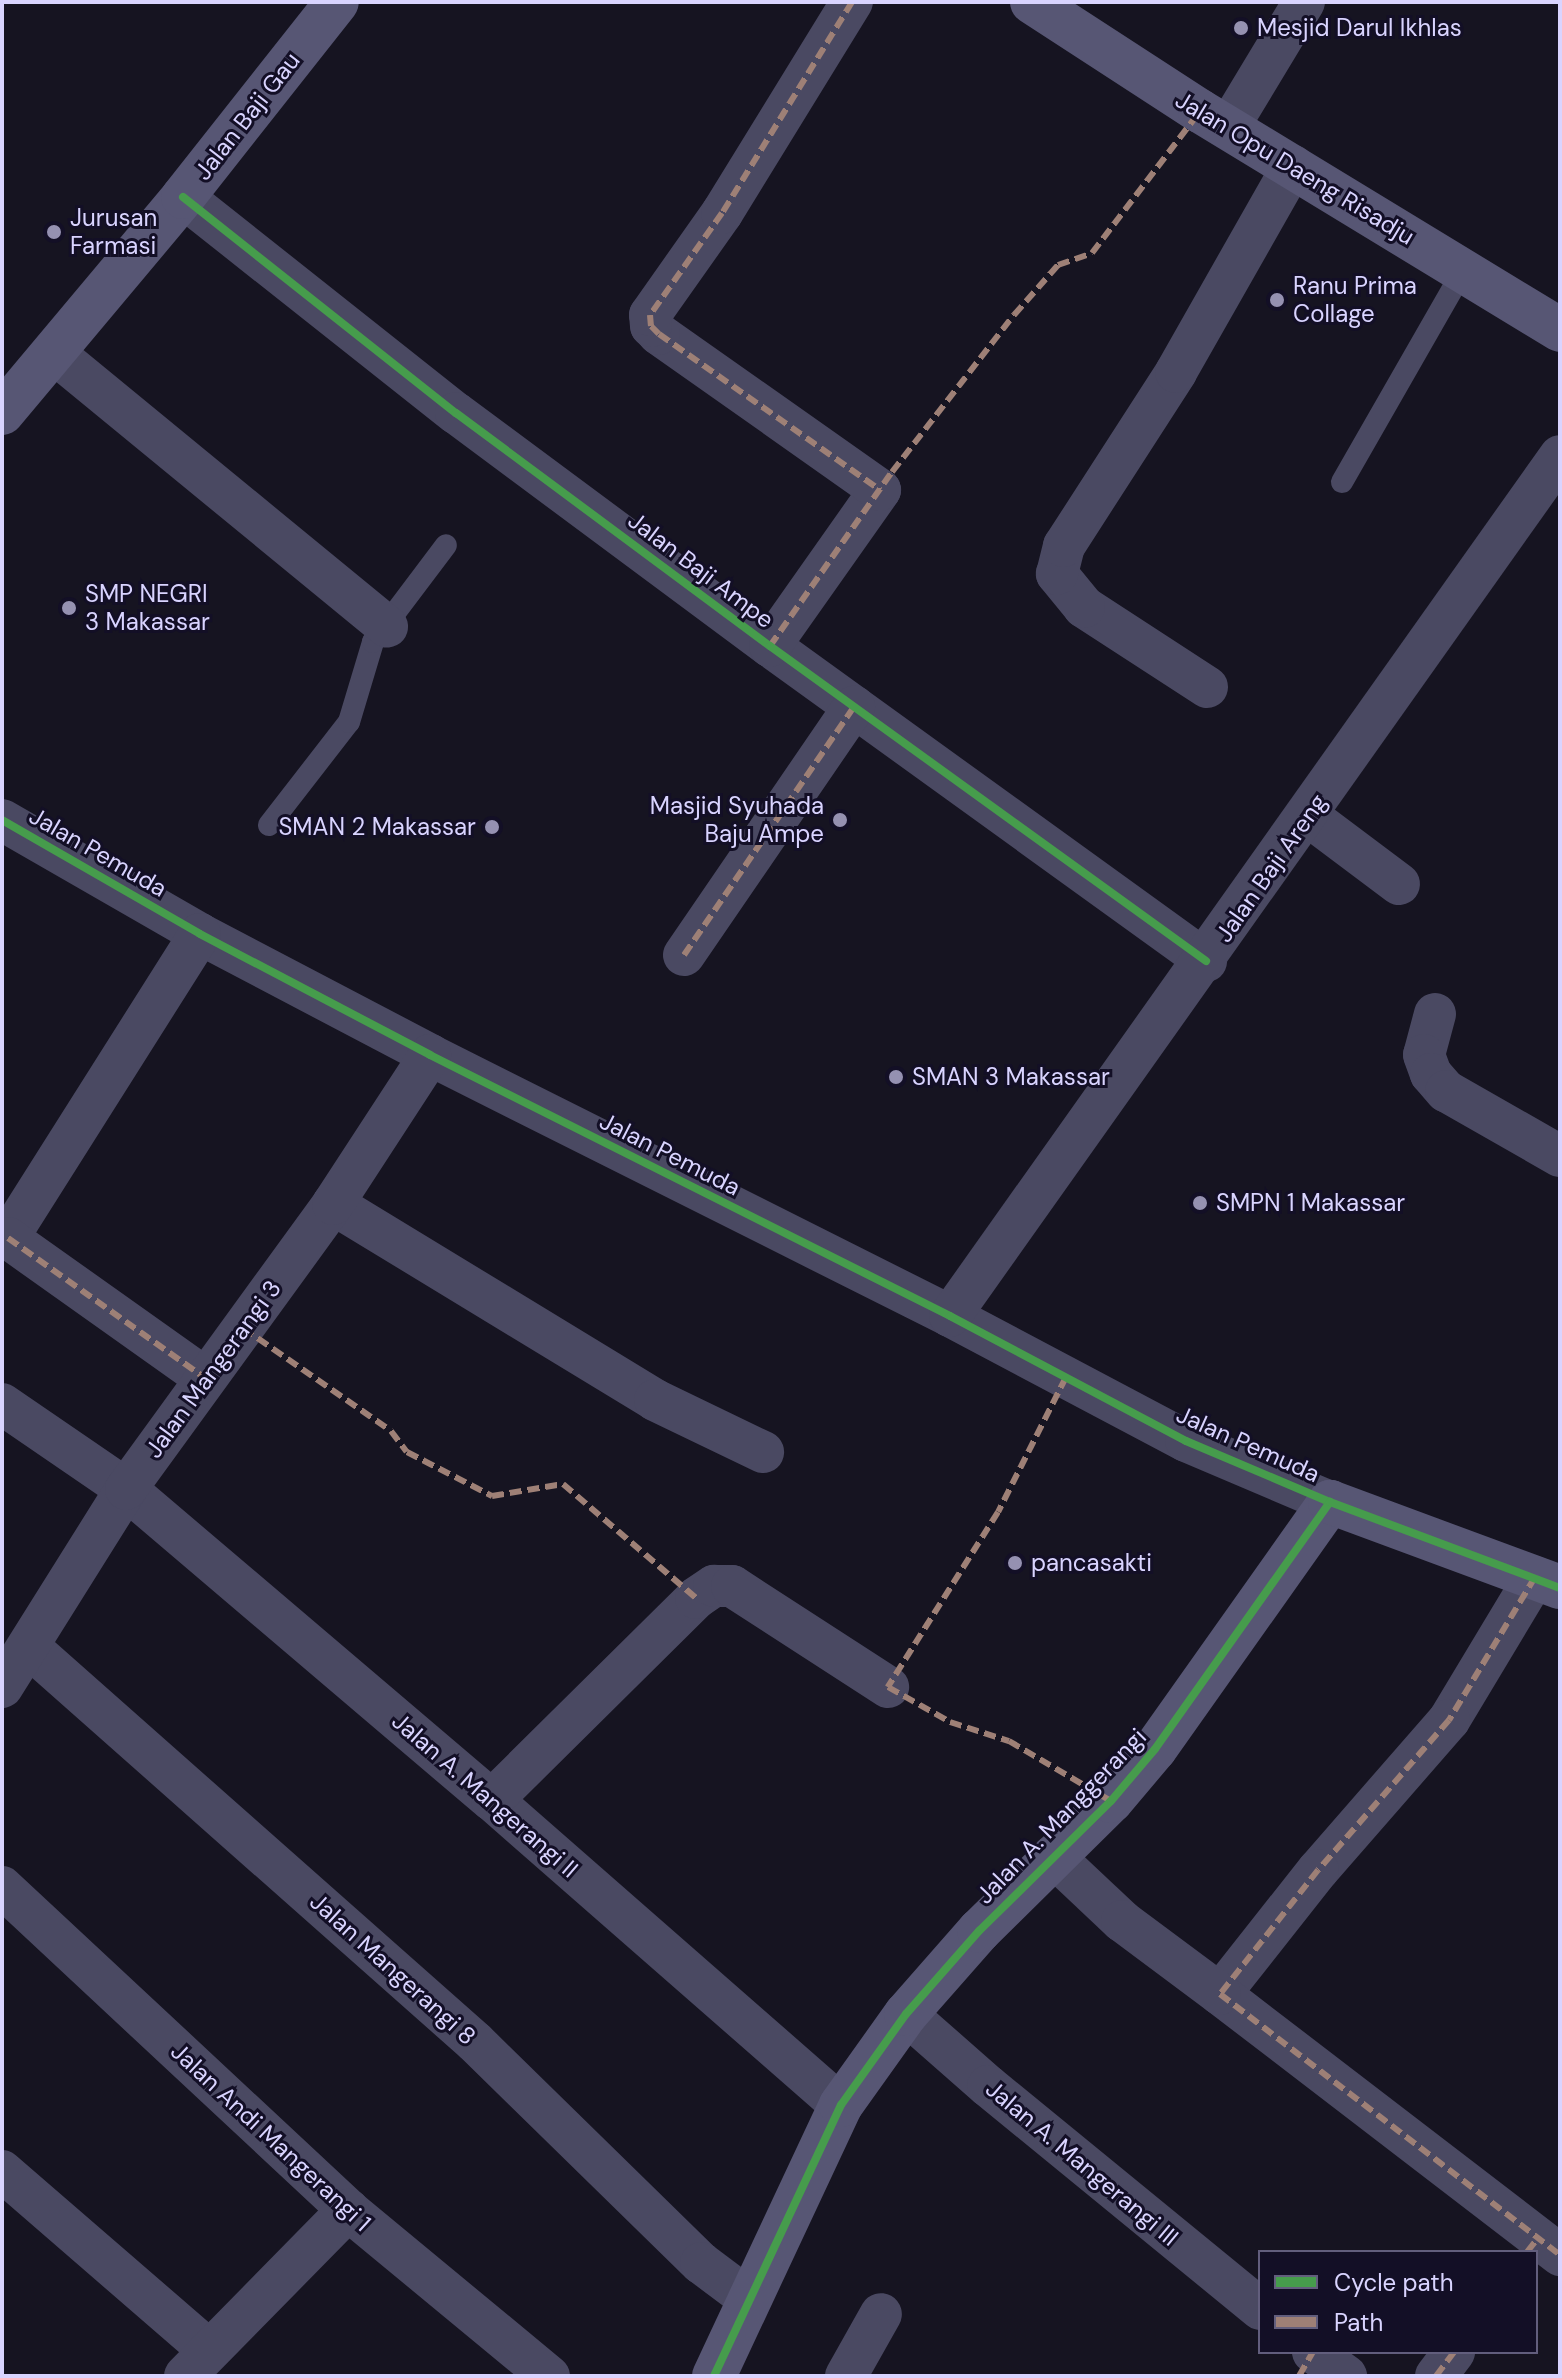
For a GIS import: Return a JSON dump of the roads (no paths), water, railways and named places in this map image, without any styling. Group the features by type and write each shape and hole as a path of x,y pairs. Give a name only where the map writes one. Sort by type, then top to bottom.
{"street":[{"name":"Jalan Baji Gau","path":"2,413 183,197 337,2"},
{"path":"770,646 880,490 659,334 651,326 650,315 722,213 852,2"},
{"path":"1228,128 1304,2"},
{"name":"Jalan Opu Daeng Risadju","path":"1059,9 1228,128 1560,330"},
{"path":"1207,687 1084,607 1057,574 1064,546 1176,372 1293,166"},
{"name":"Jalan Baji Ampe","path":"183,197 456,413 770,646 1206,961"},
{"path":"54,353 387,627"},
{"name":"Jalan Baji Areng","path":"950,1316 1206,961 1560,456"},
{"path":"684,955 854,707"},
{"path":"1307,815 1399,884"},
{"name":"Jalan Pemuda","path":"2,820 200,934 430,1055 950,1316 1186,1441 1330,1502"},
{"path":"200,934 8,1238 205,1378"},
{"path":"1435,1014 1424,1055 1431,1074 1446,1091 1560,1156"},
{"name":"Jalan Mangerangi 3","path":"2,1687 30,1648 126,1489 333,1204 430,1055"},
{"path":"333,1204 655,1400 763,1452"},
{"name":"Jalan A. Mangerangi II","path":"2,1404 126,1489 492,1800 841,2105"},
{"path":"1220,1994 1318,1870 1449,1720 1554,1585 1330,1502"},
{"name":"Jalan A. Manggerangi","path":"714,2376 841,2105 906,2014 979,1931 1111,1801 1155,1749 1330,1502"},
{"path":"492,1800 696,1598 714,1586 732,1586 888,1687"},
{"name":"Jalan Mangerangi 8","path":"30,1648 475,2042 701,2263 749,2299"},
{"path":"1053,1856 1122,1921 1220,1994 1542,2248"},
{"name":"Jalan Andi Mangerangi 1","path":"2,1887 348,2210 549,2376"},
{"name":"Jalan A. Mangerangi III","path":"906,2014 988,2086 1258,2307"},
{"path":"2,2171 197,2363 348,2210"},
{"path":"846,2376 881,2314"},
{"path":"1299,2376 1312,2354"},
{"path":"1316,2354 1346,2376"},
{"path":"1436,2376 1452,2354"}],"lane":[{"path":"1342,482 1463,271"},
{"path":"269,825 349,722 373,642 446,545"}],"place":[{"name":"Mesjid Darul Ikhlas","path":"1241,28"},
{"name":"Jurusan Farmasi","path":"54,232"},
{"name":"Ranu Prima Collage","path":"1277,300"},
{"name":"SMP NEGRI 3 Makassar","path":"69,608"},
{"name":"Masjid Syuhada Baju Ampe","path":"840,820"},
{"name":"SMAN 2 Makassar","path":"492,827"},
{"name":"SMAN 3 Makassar","path":"896,1077"},
{"name":"SMPN 1 Makassar","path":"1200,1203"},
{"name":"pancasakti","path":"1015,1563"}]}
